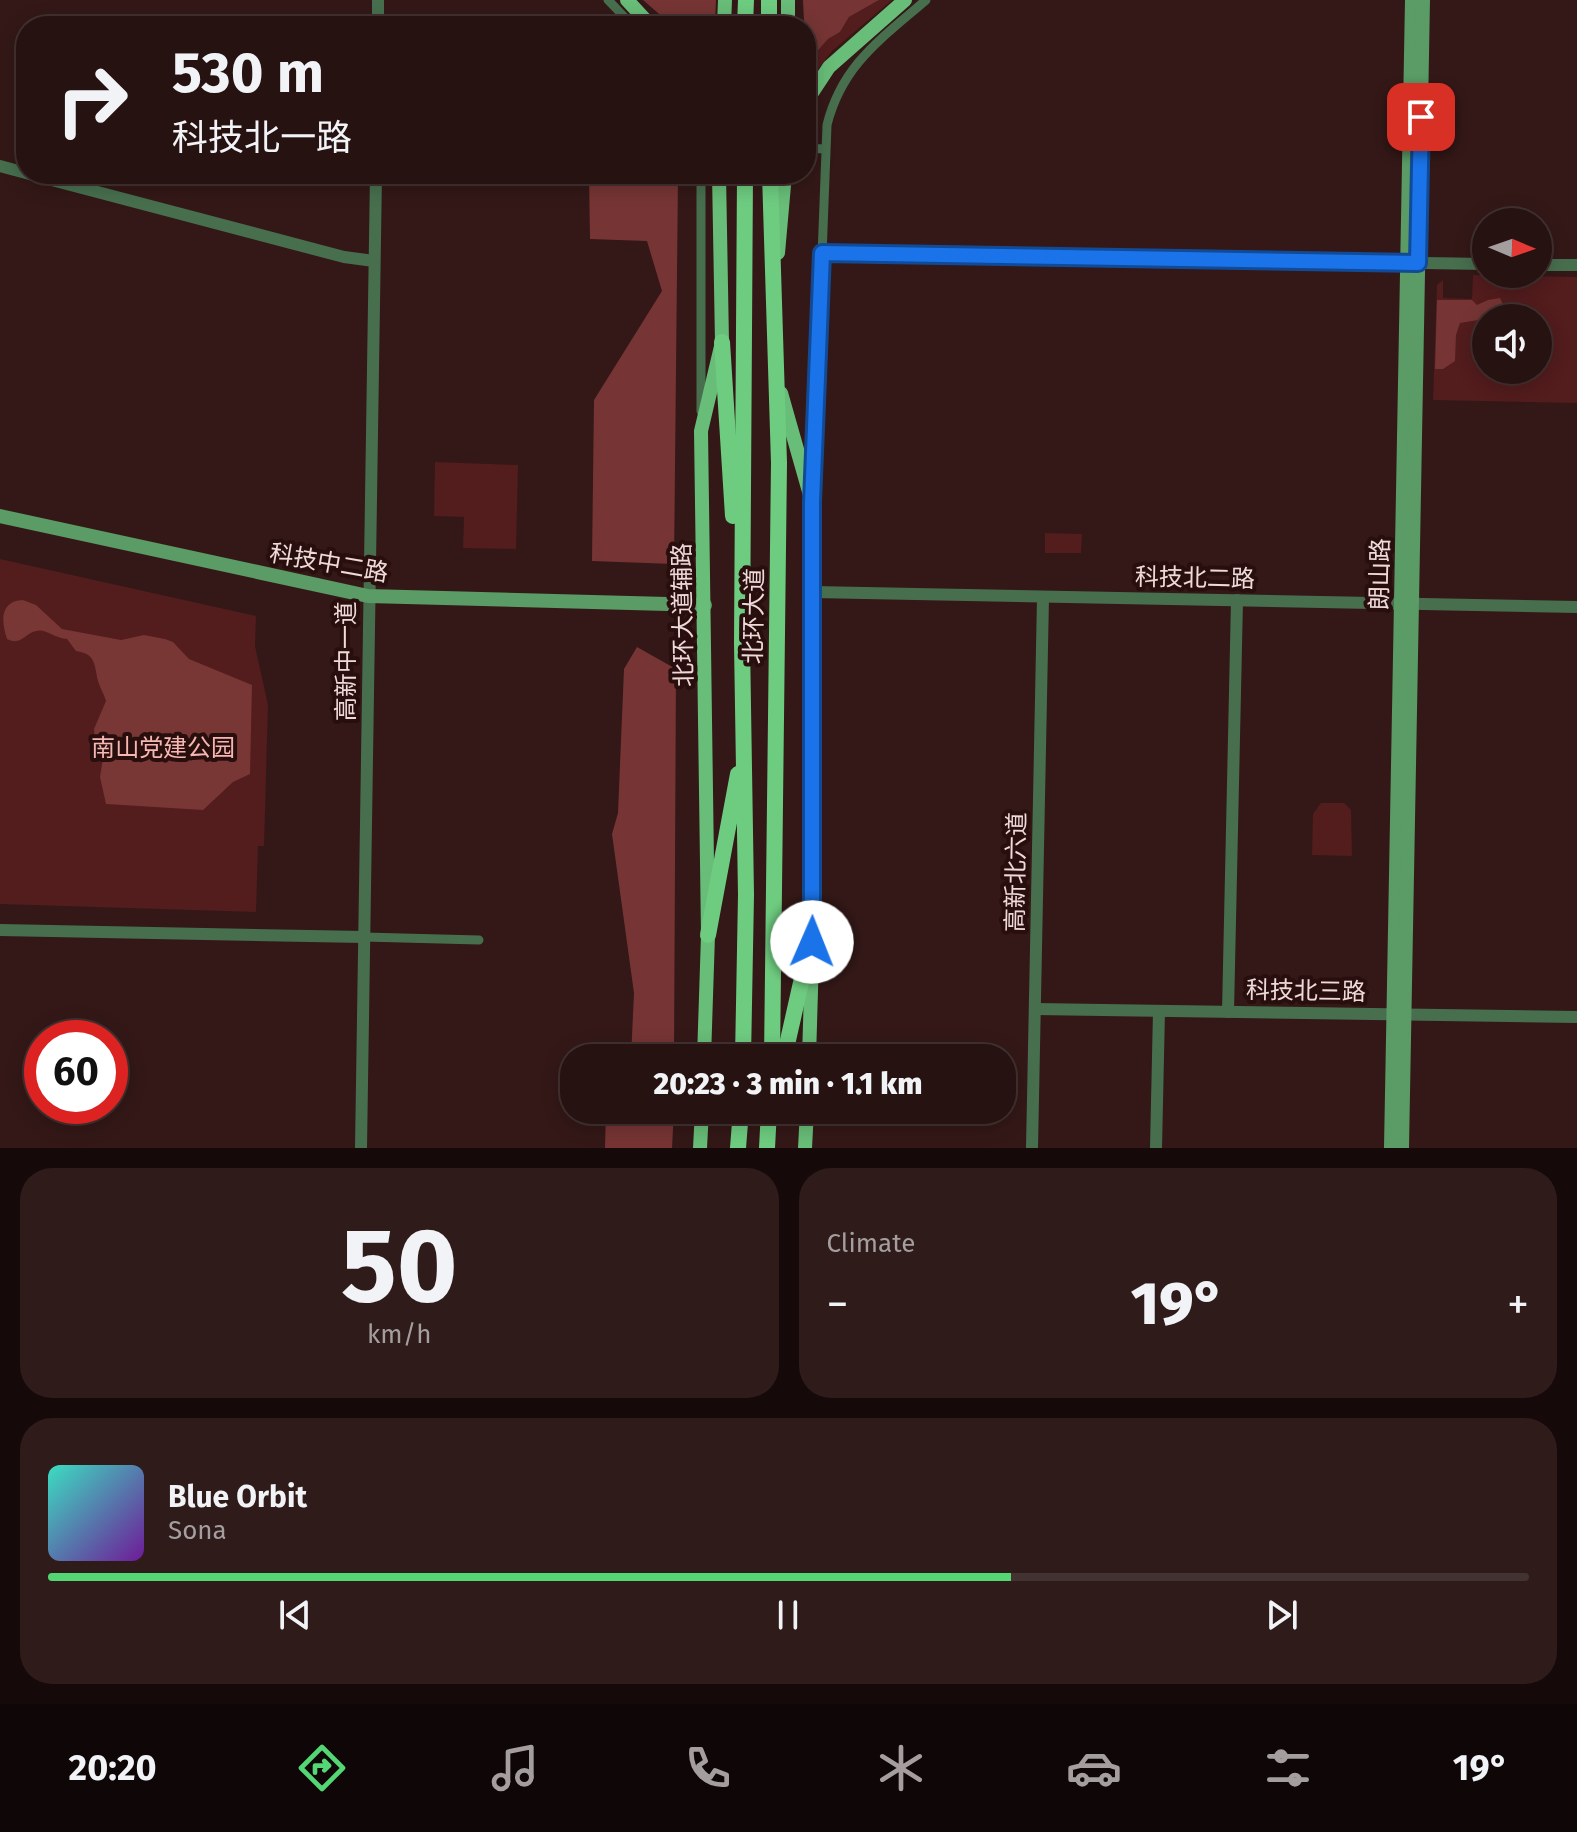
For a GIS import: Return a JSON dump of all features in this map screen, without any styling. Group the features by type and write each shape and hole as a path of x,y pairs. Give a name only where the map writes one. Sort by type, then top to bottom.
{"highway":[{"name":"北环大道","path":"743,1044 746,924 742,643 745,184"},
{"name":"北环大道","path":"770,184 779,492 772,1044"},
{"path":"722,342 742,643"},
{"path":"708,935 744,733"},
{"path":"787,1044 807,956 813,913"},
{"path":"738,1148 740,1124"}],"main road":[{"path":"627,0 642,16"},
{"path":"816,87 829,67 905,0"},
{"name":"朗山路","path":"1412,0 1413,262"},
{"name":"朗山路","path":"1391,1148 1399,1014 1413,262 1423,0"},
{"name":"北环大道辅路","path":"704,1044 708,935 701,431 722,342 719,184"},
{"path":"774,294 784,184"},
{"path":"775,369 812,502 813,913 809,1044"},
{"name":"科技中二路","path":"0,516 368,596 705,605"},
{"name":"朗山路","path":"1399,1014 1402,1148"},
{"path":"700,1148 701,1124"},
{"path":"805,1148 806,1124"}],"street":[{"path":"608,0 623,16"},
{"path":"812,502 824,149 832,106 862,56 926,0"},
{"path":"816,149 824,149"},
{"path":"66,184 344,257 374,261"},
{"name":"高新中一道","path":"361,1148 376,184"},
{"path":"701,184 701,431"},
{"path":"822,253 1472,264"},
{"path":"1552,265 1577,265"},
{"name":"科技北二路","path":"813,592 1577,607"},
{"name":"高新北六道","path":"1032,1148 1043,598"},
{"path":"1228,1012 1237,600"},
{"path":"0,930 479,940"},
{"name":"科技北三路","path":"1035,1009 1577,1017"},
{"path":"1156,1148 1159,1011"}],"green space":[{"path":"879,0 892,0 832,51 816,71 816,53 828,39 840,32 849,17"},
{"path":"1552,277 1577,277 1577,403 1433,400 1437,285 1443,280 1443,298 1472,299 1472,288 1552,288"},
{"path":"435,462 518,465 516,549 463,548 464,517 434,516"},
{"path":"1045,533 1082,534 1081,553 1045,553"},
{"name":"南山党建公园","path":"0,559 256,616 255,646 268,705 264,846 258,846 256,912 0,904"},
{"path":"1321,803 1344,803 1351,810 1352,856 1312,855 1313,814"}],"shaded area":[{"path":"643,0 716,0 715,16 661,16"},
{"path":"803,0 879,0 849,17 840,32 828,39 816,53 816,16 804,16"},
{"path":"589,184 678,184 674,564 592,561 594,400 662,291 647,241 590,239"},
{"path":"1500,298 1503,304 1479,304"},
{"path":"1437,300 1472,300 1476,304 1472,304 1472,321 1460,323 1456,335 1455,361 1443,369 1435,369"},
{"path":"23,600 36,605 62,629 121,640 144,635 165,639 173,642 189,659 252,685 250,774 233,782 203,810 106,804 100,777 103,758 95,741 94,729 106,701 93,661 91,657 76,651 67,639 43,631 32,632 16,641 7,639 4,625 6,608 15,601"},
{"path":"637,647 676,669 674,1044 632,1044 634,993 612,834 618,813 624,669"},
{"path":"606,1124 673,1124 672,1148 605,1148"}],"route":[{"path":"812,942 812,502 822,253 1418,263 1421,117"}]}
